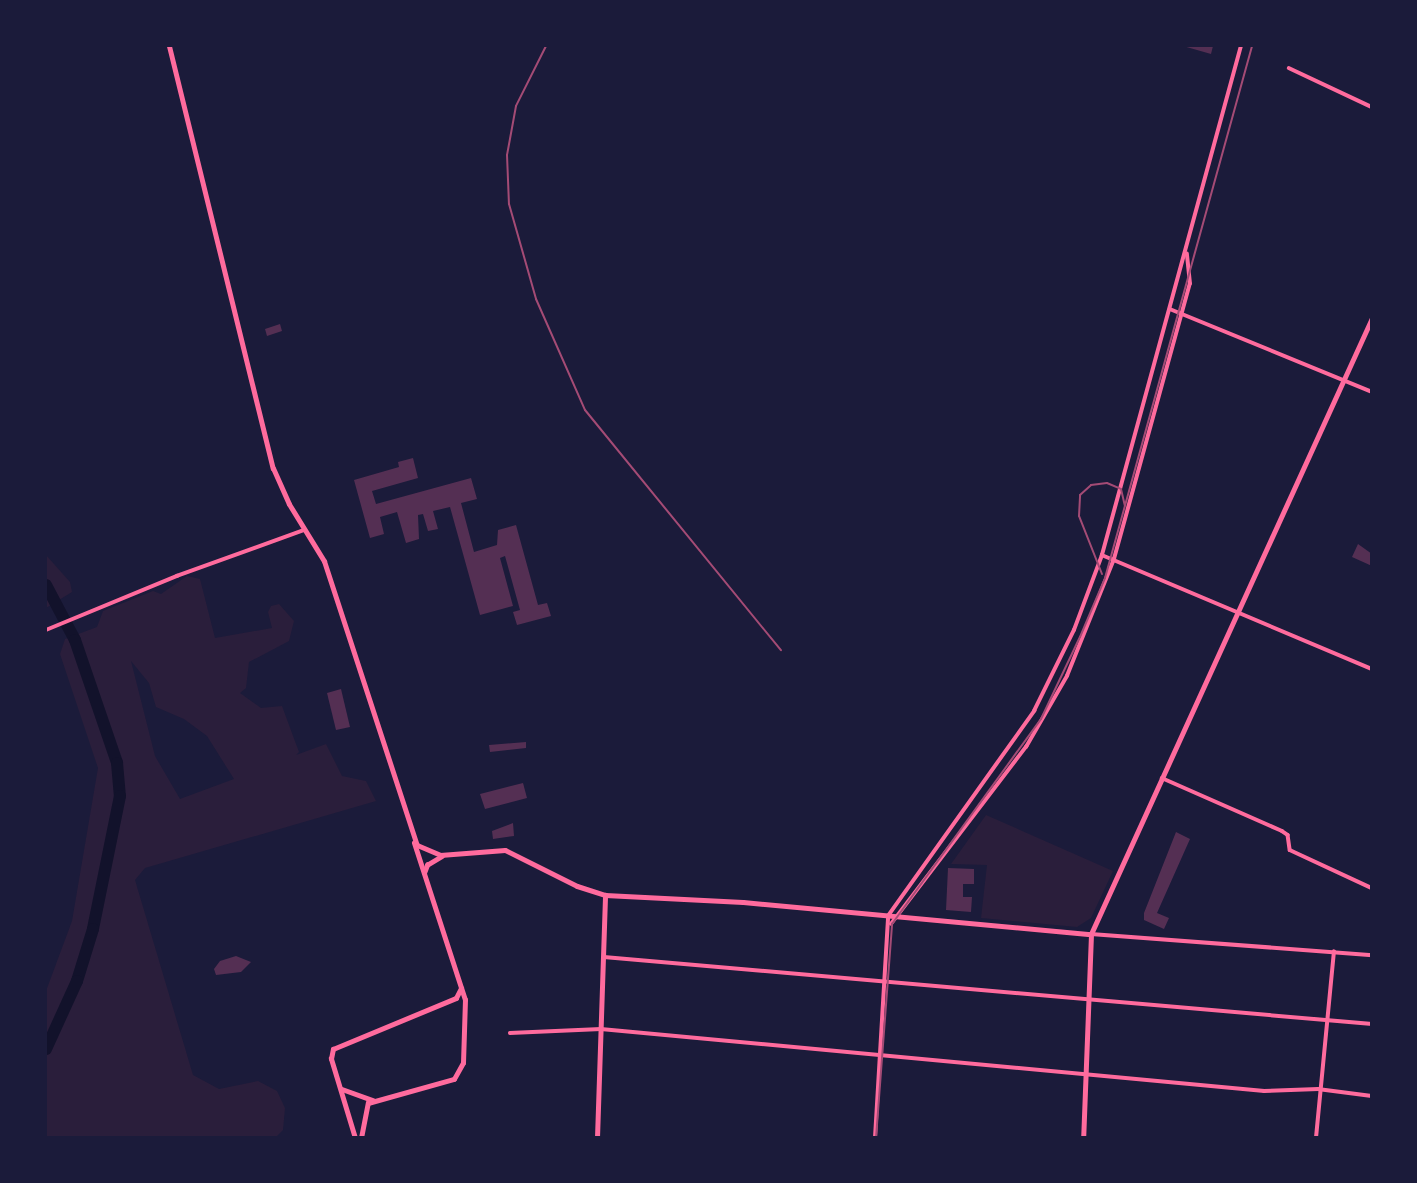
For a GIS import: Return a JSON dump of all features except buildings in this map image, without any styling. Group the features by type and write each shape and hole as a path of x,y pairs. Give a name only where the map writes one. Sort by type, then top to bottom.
{"main road":[{"path":"169,46 273,468 284,496 306,529 327,570 412,839 426,852 447,855 505,850 605,895 1091,934 1083,1138"}],"street":[{"path":"875,1138 884,981 891,924 888,916 1048,686 1102,555 1241,46"},
{"path":"1289,68 1371,107"},
{"path":"891,924 899,917 1026,747 1059,691 1114,559 1183,314 1190,284 1186,251"},
{"path":"1170,309 1371,392"},
{"path":"1371,318 1091,934 1371,955"},
{"path":"1148,387 1160,390"},
{"path":"46,630 306,529"},
{"path":"1102,555 1371,668"},
{"path":"1048,686 1059,691"},
{"path":"1163,778 1282,831 1288,835 1290,850 1371,888"},
{"path":"361,1138 365,1109 375,1100 459,1076 466,1023 461,988 412,839"},
{"path":"424,874 430,862 447,855"},
{"path":"597,1138 605,895"},
{"path":"1317,1138 1322,1103 1318,1089 1334,952"},
{"path":"604,957 1371,1024"},
{"path":"355,1138 331,1053 335,1047 456,998 461,988"},
{"path":"510,1032 601,1029 1291,1093 1318,1089 1371,1096"},
{"path":"341,1089 375,1100"}],"shaded area":[{"path":"46,555 70,582 72,592 46,608"},
{"path":"187,576 200,579 215,638 272,628 268,612 271,606 279,604 294,621 289,641 249,662 246,688 240,693 261,708 282,706 299,752 296,755 326,744 342,776 366,781 376,801 145,868 135,880 193,1075 219,1089 258,1081 277,1091 285,1108 283,1130 276,1137 46,1137 46,991 72,921 98,768 60,654 65,639 97,627 103,611 153,591 161,594","holes":["131,661 149,683 156,707 184,719 207,736 234,779 180,799 155,756"]},
{"path":"986,815 1113,871 1091,918 1077,927 981,918 987,865 951,864"}],"waterway":[{"path":"46,585 75,640 117,763 120,796 93,929 77,981 46,1049"}],"tram line":[{"path":"876,1138 892,924 1041,719 1105,578 1252,46"},
{"path":"1102,574 1079,516 1080,495 1091,485 1107,483 1121,489 1125,506"}],"railway":[{"path":"546,46 516,106 507,155 509,204 536,299 585,410 781,650"}]}
